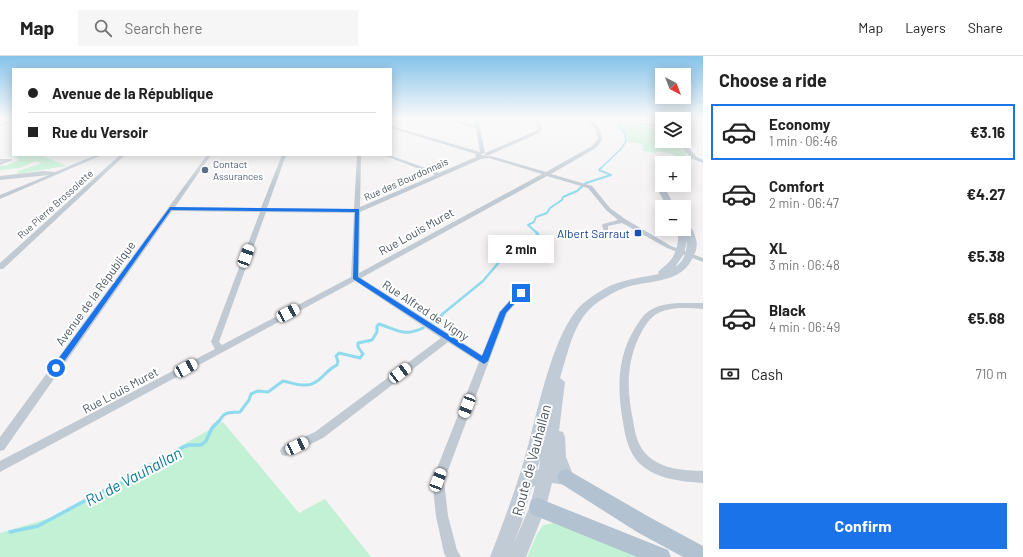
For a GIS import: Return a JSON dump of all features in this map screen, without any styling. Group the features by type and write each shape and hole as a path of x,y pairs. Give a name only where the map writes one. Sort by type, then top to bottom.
{"main road":[{"path":"686,148 693,157"},
{"path":"684,236 685,254 692,250 691,236"},
{"name":"Route de Vauhallan","path":"499,557 514,522 547,399 565,342 574,321 589,304 616,287 671,274 684,266 685,254"},
{"name":"Route de Vauhallan","path":"517,557 538,507 546,474 560,361"},
{"path":"554,416 559,426 556,450 560,466 566,477"},
{"path":"661,557 538,507 529,494 525,482 546,474 566,477 644,524 703,557"}],"street":[{"path":"438,141 593,189 608,208 624,221 685,254 703,260"},
{"path":"481,141 483,155"},
{"name":"Rue des Bourdonnais","path":"170,209 357,210 516,141"},
{"name":"Rue Louis Muret","path":"0,467 355,278 589,151 599,141"},
{"path":"0,197 98,156"},
{"name":"Rue Pierre Brossolette","path":"0,267 122,156"},
{"name":"Avenue de la République","path":"0,446 207,156"},
{"path":"220,349 215,342 284,156"},
{"path":"355,278 359,156"},
{"path":"388,156 440,174"},
{"path":"693,157 703,158"},
{"path":"693,157 703,162"},
{"path":"0,160 11,160 0,164"},
{"path":"0,178 56,173"},
{"path":"606,231 605,225 624,221"},
{"name":"Rue Alfred de Vigny","path":"355,278 484,361"},
{"path":"454,557 451,553 442,516 438,480 504,312 521,293"},
{"path":"703,306 667,307 653,312 648,317 639,328 628,351 624,368 623,400 632,443 638,453 649,465 664,472 703,477"},
{"path":"286,451 319,435 447,338"}],"green space":[{"path":"628,141 655,141 655,148 682,148 686,153 685,156 674,156 673,154 658,151 655,153 643,151 642,144"},
{"path":"14,156 42,156 67,166 17,174 18,171 42,163 36,161 20,168 0,170 0,166 19,160"},
{"path":"223,422 299,513 325,499 371,557 0,557 0,533 60,515"},
{"path":"554,523 645,557 527,557 537,534 543,525"}],"waterway":[{"name":"Ru de Vauhallan","path":"600,169 621,149 626,141"},
{"name":"Ru de Vauhallan","path":"537,233 528,225 534,222 536,217 547,213 550,208 562,200 563,197 577,191 586,183 611,175 599,170 600,169"},
{"name":"Ru de Vauhallan","path":"440,316 483,281 510,249 536,236 538,234 537,233"},
{"name":"Ru de Vauhallan","path":"431,323 442,315"},
{"name":"Ru de Vauhallan","path":"219,422 225,414 240,412 249,400 251,394 258,391 268,392 283,381 302,385 315,383 337,365 338,361 336,356 339,353 360,358 363,354 358,347 358,343 372,340 377,332 377,326 379,324 401,332 411,332 423,328"},
{"name":"Ru de Vauhallan","path":"10,532 38,526 101,492 127,481 145,467 169,457 183,447 189,445 201,445 206,441 212,428 219,421"}],"place":[{"name":"Contact Assurances","path":"205,170"},
{"name":"Albert Sarraut","path":"638,233"}],"route":[{"path":"56,368 170,209 357,210 355,278 484,361 504,312 521,293"}]}
